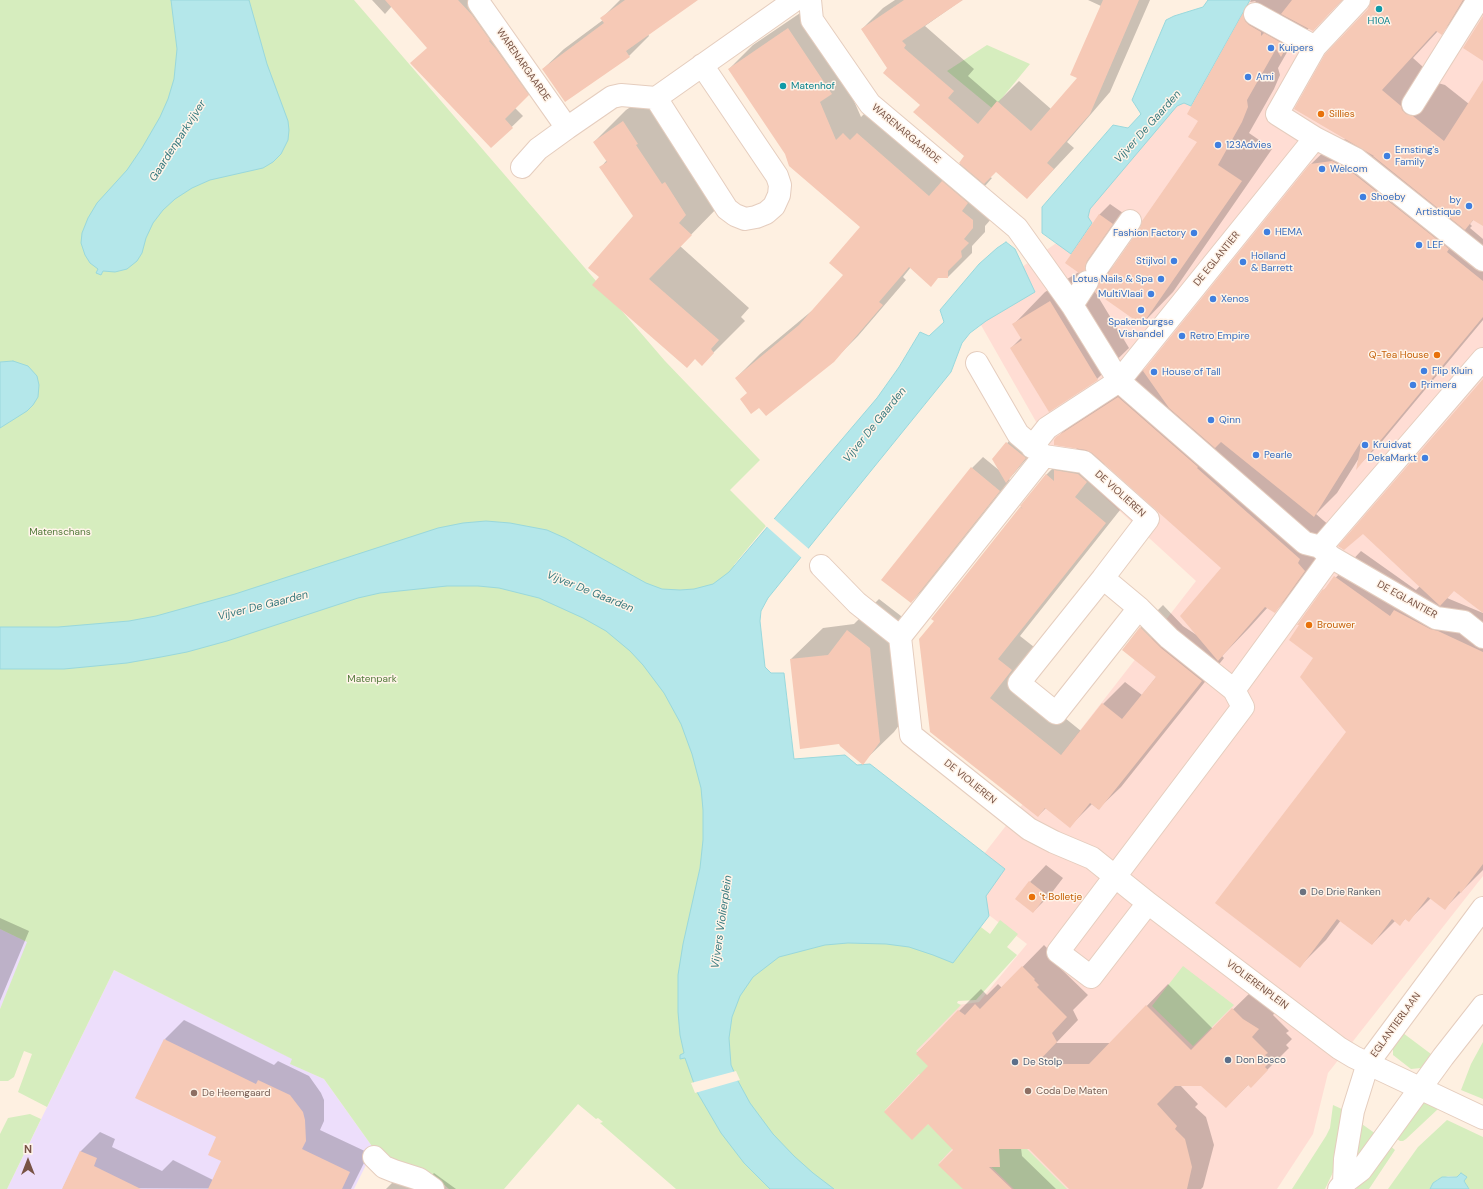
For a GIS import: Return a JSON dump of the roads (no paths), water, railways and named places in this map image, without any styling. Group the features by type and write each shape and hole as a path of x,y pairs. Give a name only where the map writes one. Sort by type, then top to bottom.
{"street":[{"path":"522,167 538,149 612,96 621,94 656,98 795,0"},
{"name":"WARENARGAARDE","path":"810,0 812,20 870,104 1017,228"},
{"path":"1359,0 1315,47 1277,114 1315,138 1356,159 1483,260"},
{"path":"1413,104 1478,0"},
{"name":"WARENARGAARDE","path":"479,3 567,128"},
{"path":"1255,14 1315,47"},
{"path":"656,98 727,209 735,215 745,219 766,213 774,206 779,195 780,185 777,176 702,65"},
{"name":"DE EGLANTIER","path":"1119,381 1315,138"},
{"path":"1072,305 1130,221"},
{"name":"DE EGLANTIER","path":"1017,228 1072,305 1119,381 1305,543 1326,552 1436,618 1464,622 1483,637"},
{"path":"1148,903 1091,977 1058,952 1243,707 1240,682 1326,552 1483,360"},
{"path":"977,363 1018,434 1038,451"},
{"path":"821,566 856,603 900,637 1038,451 1047,428 1119,381"},
{"name":"DE VIOLIEREN","path":"1038,451 1084,462 1148,519 1103,578 1019,682 1056,713 1140,608"},
{"path":"1103,578 1140,608 1169,638 1240,682"},
{"name":"DE VIOLIEREN","path":"900,637 911,735 1029,829 1054,842 1092,858 1115,876"},
{"name":"VIOLIERENPLEIN","path":"1115,876 1148,903 1339,1048 1354,1057 1483,1118"},
{"name":"EGLANTIERLAAN","path":"1342,1186 1353,1111 1368,1063 1483,908"},
{"name":"EGLANTIERLAAN","path":"1342,1186 1361,1170 1483,1006"},
{"path":"374,1157 384,1167 394,1172 419,1179 433,1189"}],"water":[{"name":"Gaardenparkvijver","path":"171,0 249,0 267,64 288,121 288,140 281,154 273,162 263,168 210,180 192,188 175,199 163,210 153,223 146,238 142,253 137,261 127,269 115,272 103,271 101,275 96,273 98,269 90,263 85,255 81,243 82,233 88,218 97,203 127,170 142,148 160,117 168,99 174,79 177,49"},
{"name":"Vijver De Gaarden","path":"1208,0 1250,0 1191,106 1184,103 1177,106 1090,209 1088,217 1092,223 1071,254 1042,233 1042,207 1113,125 1128,128 1141,114 1132,100 1166,20 1203,7"},
{"path":"1006,242 1015,249 1035,292 986,321 970,333 962,343 951,372 768,598 761,611 760,621 765,667 771,673 784,673 794,759 845,755 857,765 870,764 1005,869 986,896 989,916 953,963 909,947 886,944 848,943 825,945 779,957 753,977 740,996 732,1017 729,1038 731,1065 738,1081 750,1103 773,1134 794,1156 834,1189 770,1189 744,1163 721,1133 697,1092 685,1058 680,1059 680,1055 684,1053 680,1035 678,1012 678,975 683,944 700,868 703,840 701,788 692,754 681,724 664,693 643,665 630,651 606,631 583,618 539,598 499,588 447,586 380,593 358,598 227,641 187,652 161,657 127,663 64,669 0,669 0,627 58,627 129,621 156,616 235,594 438,528 463,523 486,521 510,523 547,530 565,538 646,583 662,589 694,589 713,584 729,572 877,398 899,367 920,332 929,336 944,322 940,310 979,264"},
{"path":"13,361 28,366 37,376 39,385 38,397 27,411 0,428 0,362"},
{"path":"1461,1173 1467,1177 1464,1181 1469,1189 1430,1189 1433,1183 1442,1177 1457,1177"}],"place":[{"name":"H10A","path":"1379,9"},
{"name":"Kuipers","path":"1271,48"},
{"name":"Ami","path":"1248,77"},
{"name":"Matenhof","path":"783,86"},
{"name":"Sillies","path":"1321,114"},
{"name":"123Advies","path":"1218,145"},
{"name":"Ernsting's Family","path":"1387,156"},
{"name":"Welcom","path":"1322,169"},
{"name":"Shoeby","path":"1363,197"},
{"name":"by Artistique","path":"1469,206"},
{"name":"HEMA","path":"1267,232"},
{"name":"Fashion Factory","path":"1194,233"},
{"name":"LEF","path":"1419,245"},
{"name":"Stijlvol","path":"1174,261"},
{"name":"Holland & Barrett","path":"1243,262"},
{"name":"Lotus Nails & Spa","path":"1161,279"},
{"name":"MultiVlaai","path":"1151,294"},
{"name":"Xenos","path":"1213,299"},
{"name":"Spakenburgse Vishandel","path":"1141,310"},
{"name":"Retro Empire","path":"1182,336"},
{"name":"Q-Tea House","path":"1437,355"},
{"name":"Flip Kluin","path":"1424,371"},
{"name":"House of Tall","path":"1154,372"},
{"name":"Primera","path":"1413,385"},
{"name":"Qinn","path":"1211,420"},
{"name":"Kruidvat","path":"1365,445"},
{"name":"Pearle","path":"1256,455"},
{"name":"DekaMarkt","path":"1425,458"},
{"name":"Brouwer","path":"1309,625"},
{"name":"De Drie Ranken","path":"1303,892"},
{"name":"'t Bolletje","path":"1032,897"},
{"name":"Don Bosco","path":"1228,1060"},
{"name":"De Stolp","path":"1015,1062"},
{"name":"Coda De Maten","path":"1028,1091"},
{"name":"De Heemgaard","path":"194,1093"}],"park label":[{"name":"Matenschans","path":"60,532"},
{"name":"Matenpark","path":"372,679"}],"water label":[{"name":"Vijvers Violierplein","path":"722,922"}]}
